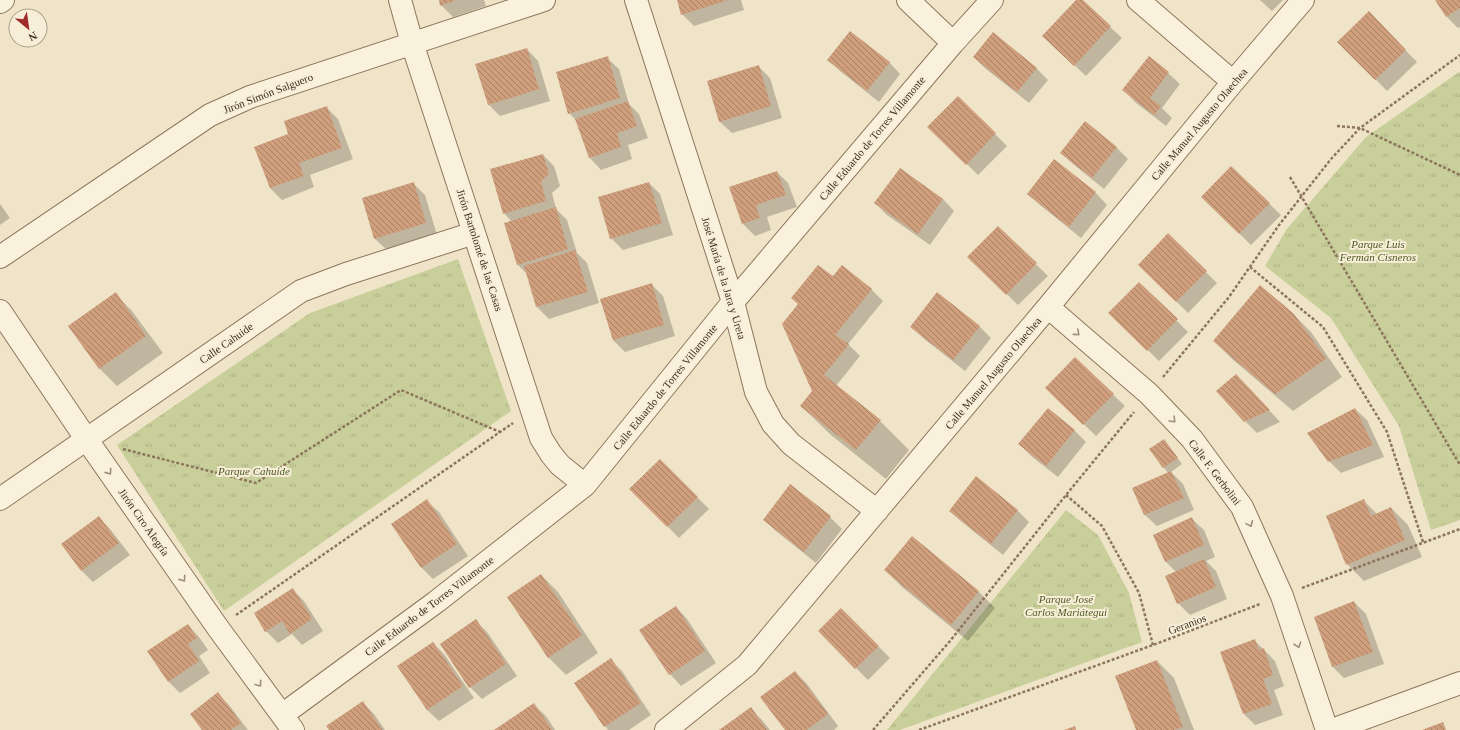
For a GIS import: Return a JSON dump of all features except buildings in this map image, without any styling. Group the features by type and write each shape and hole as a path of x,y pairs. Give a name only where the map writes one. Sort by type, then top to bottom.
{"street":[{"name":"Jirón Bartolomé de las Casas","path":"400,0 412,43 533,409 541,438 560,465 585,485"},
{"name":"Jirón Simón Salguero","path":"0,256 210,116 250,97 544,0"},
{"name":"José María de la Jara y Ureta","path":"636,0 733,302 756,392 772,424 791,444 877,511"},
{"path":"908,0 953,43"},
{"name":"Calle Eduardo de Torres Villamonte","path":"287,722 585,485 733,302 953,43 992,0"},
{"path":"1138,0 1233,82"},
{"name":"Calle Manuel Augusto Olaechea","path":"667,730 747,665 1048,307 1233,82 1303,0"},
{"name":"Calle Cahuide","path":"0,499 301,291 346,274 474,233"},
{"name":"Calle F. Gerbolini","path":"1048,307 1149,394 1192,439 1242,507 1282,596 1327,730"},
{"name":"Jirón Ciro Alegría","path":"0,311 87,440 218,628 287,722"},
{"path":"1332,730 1460,683"}],"path":[{"path":"1457,57 1460,61"},
{"path":"1337,126 1360,128 1460,175"},
{"path":"1290,177 1460,465"},
{"path":"1250,267 1323,327 1387,432 1423,542"},
{"path":"87,440 256,483 401,390 500,432"},
{"path":"218,628 533,409"},
{"path":"1066,495 1102,526 1139,593 1153,646"},
{"name":"Geranios","path":"919,730 1153,646 1460,529"}],"green space":[{"name":"Parque Luis Fermán Cisneros","path":"1459,72 1460,520 1431,530 1399,426 1331,318 1265,266 1286,230 1366,137"},
{"name":"Parque Cahuide","path":"458,259 511,411 224,611 117,445 310,313"},
{"name":"Parque José Carlos Mariátegui","path":"1066,510 1098,535 1129,593 1142,642 900,730 887,730"}]}
